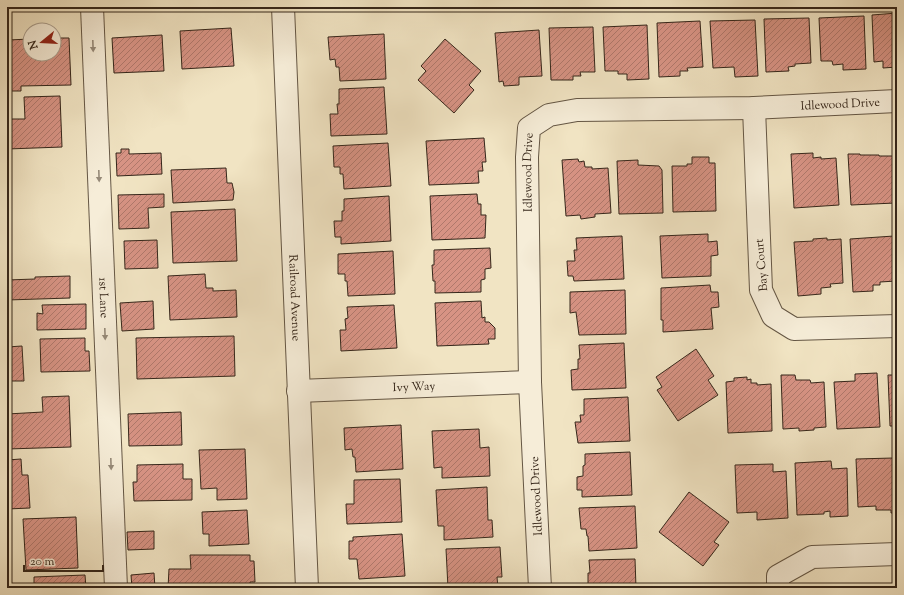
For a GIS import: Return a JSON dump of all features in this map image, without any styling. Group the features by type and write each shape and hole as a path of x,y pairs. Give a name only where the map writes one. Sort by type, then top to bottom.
{"street":[{"name":"1st Lane","path":"92,7 116,588"},
{"name":"Railroad Avenue","path":"283,7 307,588"},
{"name":"Idlewood Drive","path":"540,588 530,382 527,157 529,128 549,115 577,110 754,108 897,101"},
{"name":"Bay Court","path":"754,108 761,290 773,316 794,329 897,326"},
{"name":"Ivy Way","path":"298,391 530,382"},
{"path":"778,588 778,576 812,557 897,554"}],"building":[{"path":"897,13 897,67 883,68 883,61 874,62 872,15"},
{"path":"864,16 866,69 843,70 843,64 833,65 832,61 821,61 819,18"},
{"path":"809,18 811,63 795,64 795,66 788,67 789,71 766,72 764,19"},
{"path":"755,20 758,76 735,77 734,67 713,68 710,21"},
{"path":"700,21 703,67 687,68 688,71 680,71 680,76 659,77 657,23"},
{"path":"647,25 649,79 627,80 627,74 618,74 618,71 605,71 603,27"},
{"path":"593,27 595,72 580,72 581,76 573,76 573,80 551,80 549,28"},
{"path":"231,28 234,66 182,69 180,31"},
{"path":"539,30 542,76 519,77 519,85 504,86 503,81 499,82 495,33"},
{"path":"384,34 386,79 340,81 339,67 336,67 335,59 330,60 328,37"},
{"path":"162,35 164,71 114,73 112,38"},
{"path":"62,38 69,38 71,85 21,86 21,91 7,91 8,40 22,39 22,62 62,62"},
{"path":"445,39 481,71 469,85 474,90 454,113 418,80 426,71 421,66"},
{"path":"384,87 387,134 331,136 330,114 338,114 337,104 339,104 339,89"},
{"path":"60,96 62,147 7,149 7,119 25,119 24,97"},
{"path":"484,138 486,162 482,162 483,171 478,171 479,183 429,185 426,141"},
{"path":"388,143 391,186 344,189 343,174 340,174 340,167 334,167 333,146"},
{"path":"121,149 129,149 129,154 161,153 162,174 117,176 116,153 121,153"},
{"path":"813,153 813,158 836,158 839,205 794,208 791,154"},
{"path":"848,154 893,156 895,203 851,205"},
{"path":"692,157 709,157 709,163 715,163 716,211 673,212 672,166 687,166 687,164 692,164"},
{"path":"578,159 579,162 584,161 585,167 592,167 592,169 608,168 611,213 595,214 595,217 581,219 580,215 566,216 562,160"},
{"path":"638,160 638,165 659,166 662,170 663,213 619,214 617,161"},
{"path":"226,168 227,183 232,183 234,192 233,200 173,203 171,170"},
{"path":"164,194 164,207 148,208 149,228 119,229 118,195"},
{"path":"477,194 478,204 481,204 481,215 486,215 485,238 432,240 430,196"},
{"path":"389,196 391,241 341,244 341,237 335,237 334,221 342,221 344,199"},
{"path":"235,209 237,261 173,263 171,212"},
{"path":"708,234 708,242 717,241 718,255 711,256 711,276 662,278 660,236"},
{"path":"622,236 624,279 574,281 573,276 568,276 567,261 575,261 574,250 577,250 576,238"},
{"path":"894,236 896,281 880,282 880,285 873,285 873,291 853,292 850,239"},
{"path":"827,238 827,240 841,239 843,283 830,284 831,287 821,288 821,294 798,296 794,242 813,241 813,239"},
{"path":"157,240 158,268 125,269 124,241"},
{"path":"490,248 491,268 485,269 485,279 481,280 481,292 435,293 435,281 433,281 432,265 434,265 434,250"},
{"path":"393,251 395,294 348,296 345,274 338,274 338,254"},
{"path":"205,274 206,288 213,288 213,291 236,290 237,317 170,320 168,276"},
{"path":"70,276 70,298 7,300 7,280 35,279 35,277"},
{"path":"710,285 711,292 718,292 719,307 711,308 713,329 663,332 663,320 661,320 661,288"},
{"path":"625,290 626,334 579,335 576,312 570,313 570,292"},
{"path":"153,301 154,329 122,331 120,303"},
{"path":"481,301 482,318 485,317 485,322 489,322 495,328 495,339 488,339 489,344 437,346 435,303"},
{"path":"86,304 86,329 37,330 37,313 43,314 42,305"},
{"path":"394,305 397,348 341,351 340,330 346,330 345,319 348,318 347,307"},
{"path":"234,336 235,376 137,379 136,338"},
{"path":"85,338 85,351 89,351 90,371 41,372 40,339"},
{"path":"624,343 626,388 572,390 571,370 578,369 578,359 580,359 579,345"},
{"path":"22,346 24,381 7,381 7,347"},
{"path":"696,349 714,376 708,380 718,395 678,421 657,390 662,387 656,377"},
{"path":"894,370 897,370 897,426 890,426 888,375 894,375"},
{"path":"877,373 880,427 837,429 834,382 855,381 855,374"},
{"path":"781,375 795,375 796,380 810,380 811,383 824,382 826,427 814,428 814,430 799,431 799,428 783,429"},
{"path":"747,377 747,380 751,379 751,383 757,383 757,385 771,384 772,431 728,433 726,382 734,381 734,378"},
{"path":"69,396 71,447 7,449 7,414 43,412 42,397"},
{"path":"628,397 630,441 578,443 575,422 581,422 580,415 584,415 584,399"},
{"path":"181,412 182,445 129,446 128,414"},
{"path":"401,425 403,469 356,472 355,457 353,457 352,449 345,450 344,428"},
{"path":"479,429 480,448 489,447 490,476 442,478 442,467 434,468 432,431"},
{"path":"245,449 247,499 217,500 217,488 201,489 199,450"},
{"path":"630,452 632,495 582,497 582,490 577,490 577,477 583,476 585,454"},
{"path":"893,458 893,466 897,466 897,513 891,513 891,510 876,510 876,506 858,507 856,459"},
{"path":"21,459 22,475 28,475 30,508 7,509 7,460"},
{"path":"831,461 832,469 847,468 848,516 830,517 830,511 824,512 824,514 797,515 795,463"},
{"path":"183,464 183,479 192,479 192,500 134,501 133,482 137,482 137,465"},
{"path":"773,464 773,472 786,471 788,518 757,520 757,512 737,513 735,465"},
{"path":"400,479 402,522 347,524 346,504 354,504 354,480"},
{"path":"487,487 488,520 492,520 493,537 444,540 444,526 438,526 436,490"},
{"path":"689,492 729,522 714,542 719,545 703,566 659,532"},
{"path":"635,506 637,548 589,551 586,529 581,529 579,508"},
{"path":"247,510 249,544 209,546 209,534 203,534 202,512"},
{"path":"76,517 78,568 26,570 23,519"},
{"path":"7,527 9,561 7,561"},
{"path":"154,531 154,549 128,550 127,532"},
{"path":"402,534 405,576 359,579 357,559 349,559 349,541 353,541 353,537"},
{"path":"500,547 502,577 497,577 498,588 448,588 446,549"},
{"path":"190,555 250,555 250,561 254,561 255,582 250,582 250,588 168,588 169,569 191,569"},
{"path":"635,559 636,588 581,588 581,586 588,585 588,573 590,573 589,560"},
{"path":"154,573 155,588 132,588 131,575"},
{"path":"85,575 86,588 34,588 34,577"},
{"path":"407,586 407,588 371,588"},
{"path":"678,586 728,588 678,588"}]}
